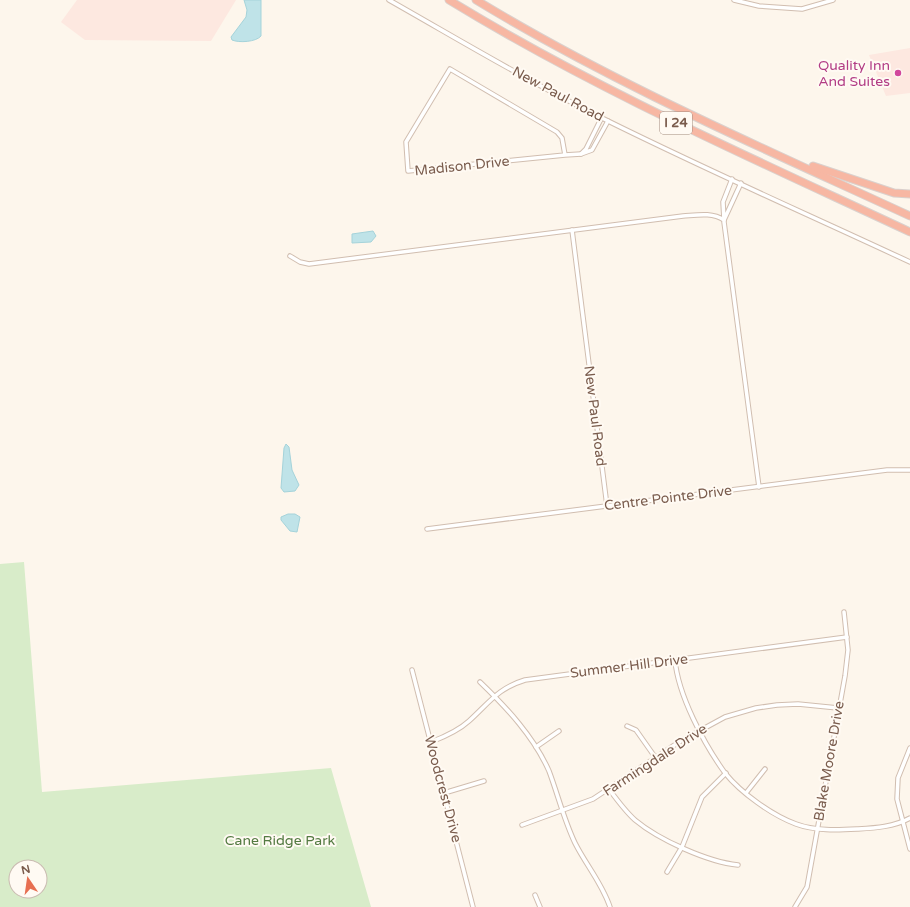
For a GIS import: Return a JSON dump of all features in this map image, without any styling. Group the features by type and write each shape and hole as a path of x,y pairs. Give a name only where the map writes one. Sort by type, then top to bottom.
{"highway":[{"name":"I 24","path":"449,0 530,48 628,100 910,232"},
{"name":"I 24","path":"476,0 528,31 601,70 910,216"},
{"path":"772,152 894,193 910,194"}],"street":[{"name":"New Paul Road","path":"389,0 521,75 602,118 910,262"},
{"path":"734,0 759,6 802,9 833,0"},
{"name":"Madison Drive","path":"565,155 562,138 557,132 450,69 405,146 408,171 581,154"},
{"path":"581,154 602,118"},
{"path":"581,154 592,150 608,121"},
{"path":"593,135 599,138"},
{"path":"732,179 723,202 724,220 758,487"},
{"path":"724,220 741,183"},
{"path":"290,256 300,262 309,264 683,216 712,215 724,220"},
{"name":"New Paul Road","path":"572,230 607,506"},
{"name":"Centre Pointe Drive","path":"427,529 894,470 910,470"},
{"name":"Blake Moore Drive","path":"795,907 807,887 847,657 847,637 844,612"},
{"name":"Summer Hill Drive","path":"431,742 449,734 464,724 494,696 511,684 525,680 847,637"},
{"path":"675,660 680,689 700,730 726,773 746,793 772,813 798,825 817,829 862,828 902,822 910,818"},
{"name":"Woodcrest Drive","path":"412,670 473,907"},
{"path":"480,682 494,696 536,747 548,771 576,845 603,889 610,907"},
{"name":"Farmingdale Drive","path":"522,825 593,800 655,757 725,717 756,708 798,704 838,708"},
{"path":"627,726 636,730 655,757"},
{"path":"536,747 559,731"},
{"path":"910,748 898,778 897,800 910,849"},
{"path":"746,793 765,769"},
{"path":"667,872 682,847 702,798 726,773"},
{"path":"444,793 484,782"},
{"path":"609,789 635,819 649,830 682,847 727,864 738,865"},
{"path":"535,896 540,907"}],"shaded area":[{"path":"77,0 236,0 211,41 85,40 61,22"},
{"path":"910,48 910,93 886,96 869,55"}],"green space":[{"name":"Cane Ridge Park","path":"24,562 42,792 331,768 371,907 0,907 0,564"}],"water":[{"path":"244,0 261,0 261,36 255,40 243,42 232,40 231,37 246,17 247,10"},
{"path":"373,231 376,236 371,242 352,243 352,234"},
{"path":"286,444 289,447 292,470 299,485 295,491 284,492 281,488 284,448"},
{"path":"288,514 295,514 300,517 297,532 290,531 281,520 281,517"}],"place":[{"name":"Quality Inn And Suites","path":"898,73"}]}
